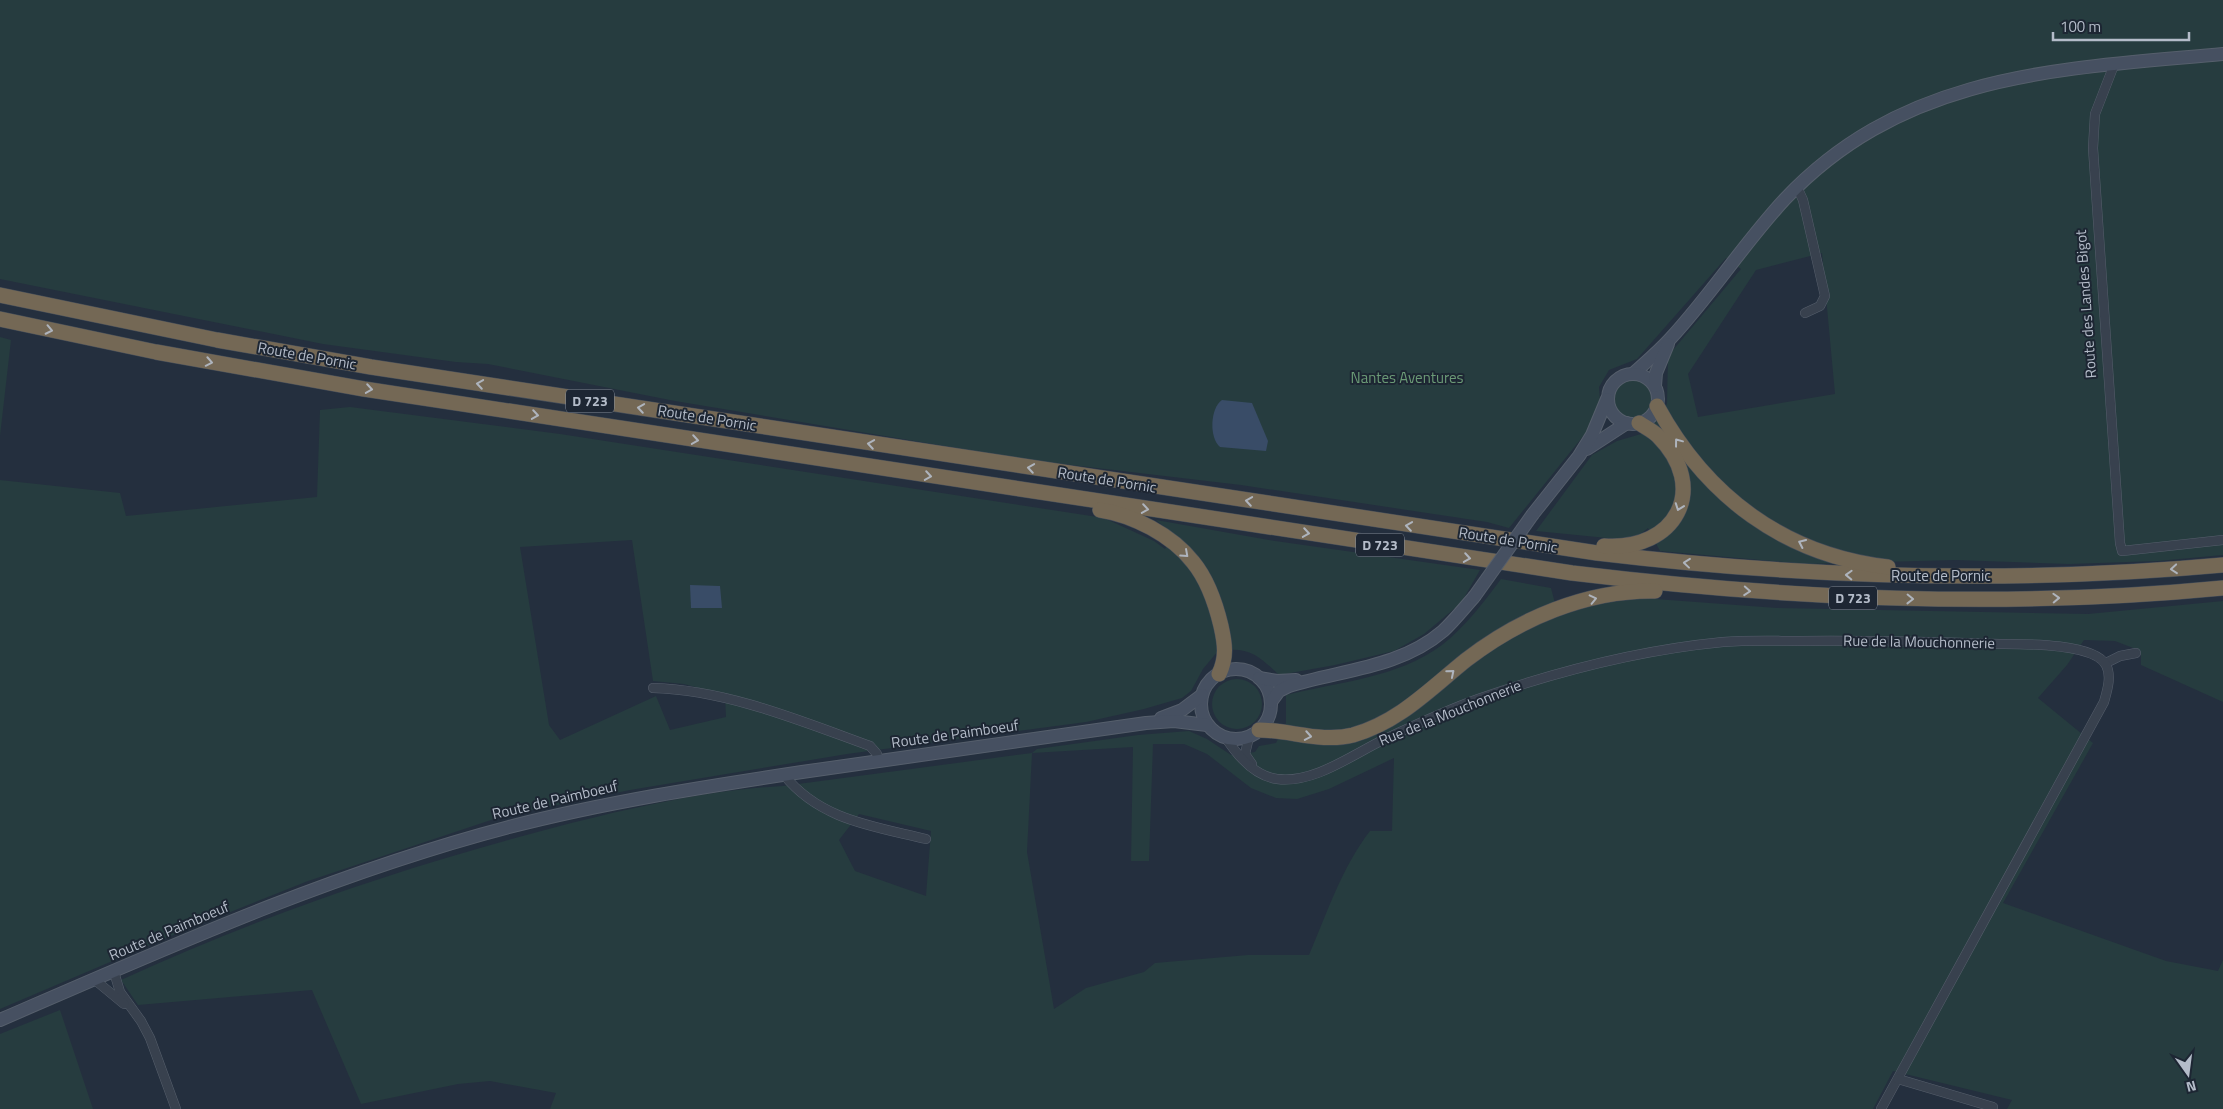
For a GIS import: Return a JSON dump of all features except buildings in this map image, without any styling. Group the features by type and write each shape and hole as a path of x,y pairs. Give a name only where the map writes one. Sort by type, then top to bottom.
{"highway":[{"name":"Route de Pornic","path":"0,295 208,339 389,370 1597,553 1739,568 1915,576 2088,574 2223,565"},
{"name":"Route de Pornic","path":"0,319 147,350 309,380 1482,560 1699,588 1832,597 1936,600 2081,597 2223,588"},
{"path":"1657,406 1671,432 1700,470 1729,500 1751,517 1806,546 1842,559 1898,568 1915,576"},
{"path":"1527,543 1549,539 1610,546 1632,545 1645,542 1665,530 1681,504 1683,492 1681,479 1672,456 1658,435 1633,423"},
{"path":"1063,496 1082,507 1113,513 1149,527 1167,538 1193,562 1218,614 1226,654 1219,674"},
{"path":"1254,733 1279,730 1327,738 1351,736 1366,731 1400,713 1484,647 1535,617 1562,607 1624,592 1678,593 1699,588"}],"street":[{"path":"1634,374 1670,340 1763,224 1797,187 1834,156 1865,134 1904,113 1941,97 1999,81 2114,65 2223,54"},
{"name":"Route des Landes Bigot","path":"2114,65 2095,114 2093,148 2120,543 2122,551 2223,540"},
{"path":"1797,187 1803,200 1824,296 1820,306 1805,313"},
{"path":"1579,456 1600,439 1650,416 1657,406 1656,373 1670,340"},
{"path":"1253,767 1245,754 1254,733 1268,718 1271,702 1279,691 1311,679 1377,664 1407,652 1442,631 1474,597 1533,514 1579,456 1592,435 1615,380 1621,376 1634,374 1644,376 1655,386"},
{"path":"1607,399 1615,417 1633,423"},
{"name":"Rue de la Mouchonnerie","path":"1226,738 1242,760 1274,779 1299,778 1320,772 1400,732 1475,700 1537,679 1605,661 1660,650 1725,642 1837,640 2025,644 2085,650 2106,663"},
{"path":"1881,1109 2104,702 2108,685 2106,663 2120,656 2136,654"},
{"path":"1254,733 1236,739 1226,738 1217,734 1207,724 1202,710 1202,695 1208,683 1219,674 1238,670 1251,673 1259,678 1267,689 1271,702"},
{"path":"1259,678 1277,681 1311,679"},
{"path":"653,688 687,690 772,712 870,746 877,754 878,761"},
{"name":"Route de Paimboeuf","path":"1146,723 1182,710 1202,695"},
{"name":"Route de Paimboeuf","path":"0,1020 303,893 478,835 638,798 784,775 1146,723 1174,721 1207,724"},
{"path":"784,775 807,798 830,813 854,822 926,839"},
{"path":"114,972 120,992 150,1038 176,1109"},
{"path":"95,980 134,1012"},
{"path":"1898,1079 1993,1107"}],"green space":[{"name":"Nantes Aventures","path":"0,0 2223,0 2223,555 2158,561 2069,564 1956,560 1806,564 1660,551 1648,528 1638,536 1617,539 1536,531 1592,455 1617,441 1641,434 1667,404 1668,356 1741,269 1726,258 1637,359 1609,370 1599,387 1601,414 1509,528 1487,522 1241,485 1029,460 675,401 488,364 456,362 323,344 0,279","holes":["1822,253 1835,394 1698,417 1688,374 1756,270"]},
{"path":"0,337 11,340 0,436"},
{"path":"1633,380 1647,385 1652,399 1647,413 1633,418 1619,413 1614,399 1619,385"},
{"path":"350,407 560,434 1104,518 1154,541 1165,549 1173,534 1156,520 1269,540 1480,570 1461,603 1424,634 1394,651 1335,665 1279,675 1259,657 1245,651 1218,651 1203,669 1191,691 1182,698 1144,709 1086,722 847,754 630,790 500,817 308,881 178,933 0,1009 0,480 120,493 126,516 317,497 320,410","holes":["632,540 653,681 684,684 725,695 726,717 670,730 656,696 560,740 549,725 520,547"]},
{"path":"1501,579 1551,588 1558,615 1589,605 1642,598 1777,608 2088,614 2223,601 2223,702 2141,665 2141,651 2115,641 2084,640 2067,665 2038,698 2093,743 2003,903 2166,961 2218,971 2223,960 2223,1109 2007,1109 2012,1100 1893,1071 1873,1109 550,1109 556,1093 490,1081 458,1084 361,1104 312,990 138,1005 121,980 225,935 383,878 545,830 663,802 753,788 783,786 1032,753 1037,749 1138,735 1189,731 1207,739 1231,755 1255,752 1259,746 1276,743 1286,723 1286,695 1367,678 1406,665 1425,656 1442,645 1459,630","holes":["1153,744 1184,744 1207,754 1251,788 1276,798 1297,799 1329,789 1394,758 1392,831 1370,831 1360,845 1343,875 1309,955 1248,955 1155,963 1144,972 1086,988 1054,1009 1027,852 1032,753 1133,747 1131,861 1149,861","859,814 931,831 926,896 855,871 839,840"]},
{"path":"1237,679 1246,681 1257,690 1262,704 1260,713 1251,724 1237,729 1228,727 1217,718 1212,704 1214,695 1223,684"},
{"path":"60,1010 93,1109 0,1109 0,1034"}],"water":[{"path":"1222,400 1252,403 1268,441 1266,451 1220,447 1216,443 1212,423 1215,409"},
{"path":"690,585 720,586 722,608 691,608"}]}
